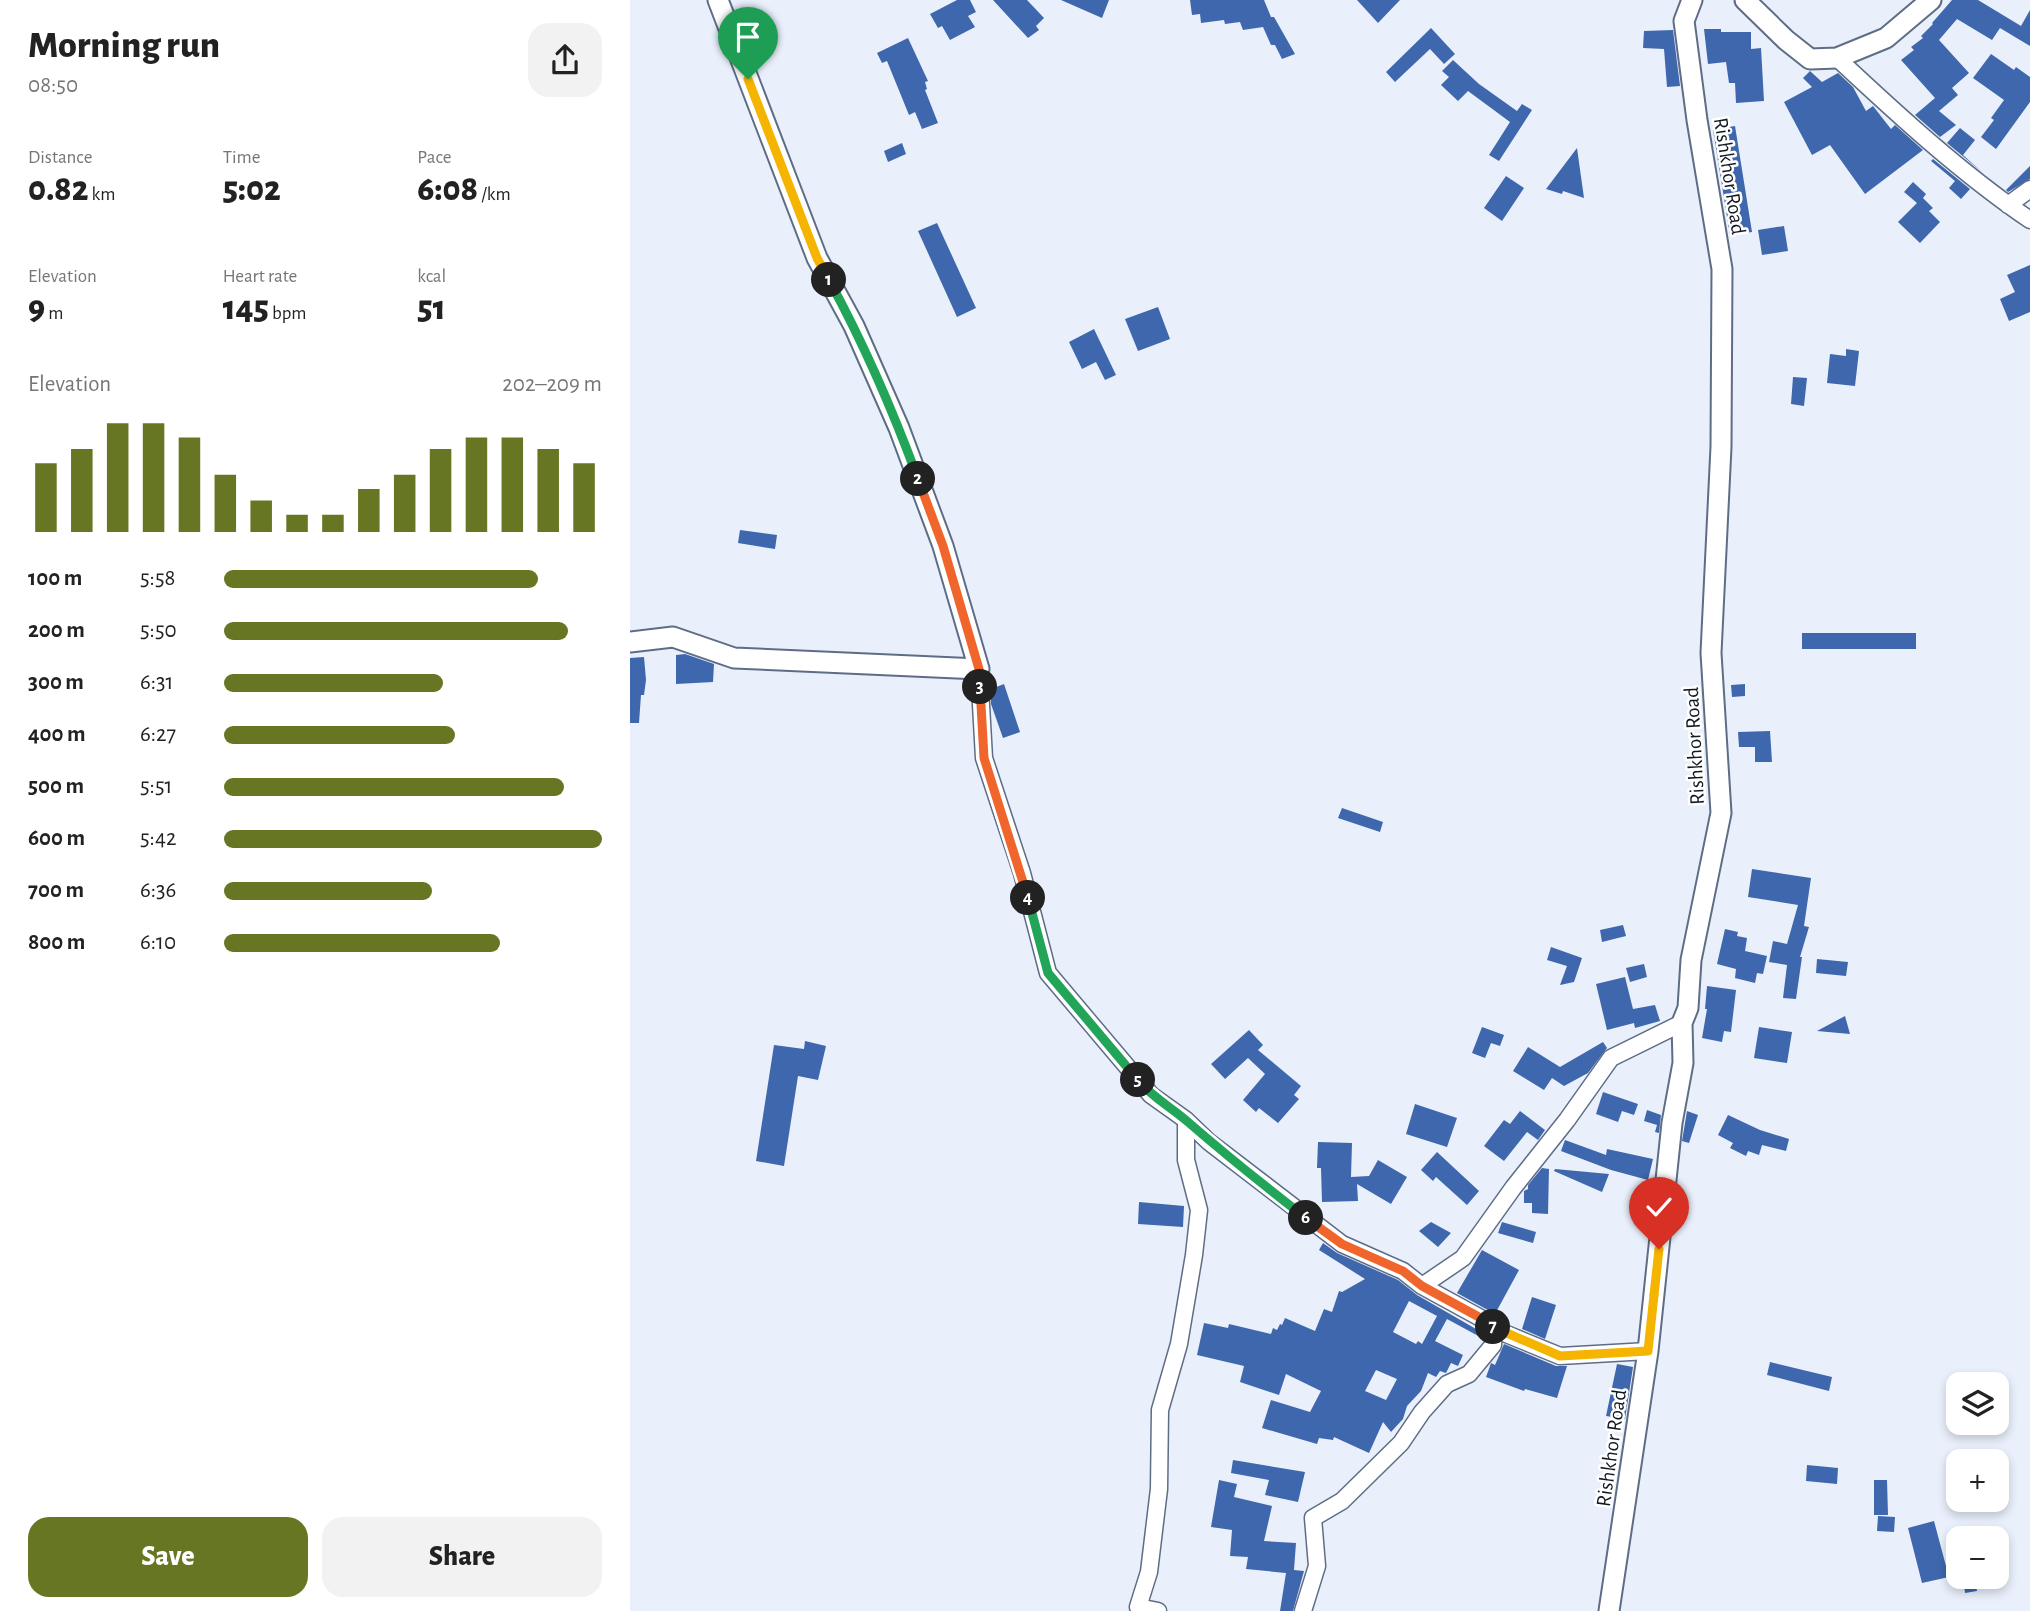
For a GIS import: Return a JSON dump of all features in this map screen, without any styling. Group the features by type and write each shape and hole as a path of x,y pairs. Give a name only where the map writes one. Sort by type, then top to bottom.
{"street":[{"path":"718,0 817,258 854,326 899,428 943,546 979,669 984,758 1022,873 1048,973 1151,1095 1342,1244 1403,1271 1422,1286 1488,1322 1494,1329 1560,1356 1648,1351"},
{"name":"Rishkhor Road","path":"1609,1611 1648,1351 1672,1123 1683,1063 1682,1023 1688,1008 1691,960 1721,813 1711,653 1721,447 1722,269 1697,120 1684,21 1692,0"},
{"path":"1745,0 1810,59 1837,58 1886,38 1931,0"},
{"path":"1837,58 1899,116 2030,220"},
{"path":"2008,205 2030,189"},
{"path":"630,642 673,637 734,658 979,669"},
{"path":"1422,1286 1463,1258 1611,1058 1682,1023"},
{"path":"1158,1611 1138,1607 1149,1572 1159,1489 1160,1410 1179,1344 1199,1210 1186,1160 1186,1120"},
{"path":"1303,1611 1317,1566 1313,1518 1342,1501 1401,1443 1422,1412 1447,1384 1469,1374 1493,1345 1494,1329"}],"building":[{"path":"957,0 970,0 976,12 968,16 975,27 950,40 942,26 938,28 930,14"},
{"path":"993,0 1027,0 1044,18 1036,26 1039,30 1028,38"},
{"path":"1061,0 1109,0 1102,18"},
{"path":"1190,0 1264,0 1271,17 1274,17 1295,54 1282,59 1275,45 1271,45 1263,27 1243,30 1240,22 1225,24 1224,20 1201,23 1200,14 1192,15"},
{"path":"1357,0 1400,0 1378,23"},
{"path":"1952,0 1978,0 2021,26 2030,10 2030,46 2000,28 1992,40 1957,19 1939,40 1969,73 1952,88 1958,95 1939,111 1956,125 1940,137 1915,115 1935,98 1901,60 1914,50 1911,47 1923,38 1921,36"},
{"path":"1431,28 1455,54 1444,64 1430,49 1395,82 1386,72"},
{"path":"1704,29 1751,32 1751,49 1761,48 1764,101 1736,103 1735,83 1729,83 1726,62 1708,64"},
{"path":"1673,30 1680,86 1667,87 1664,49 1643,48 1644,31"},
{"path":"908,38 928,81 925,82 925,90 938,123 922,129 915,112 909,115 887,61 882,63 877,53"},
{"path":"1991,54 2030,77 2030,102 1996,149 1981,137 2004,100 1973,78"},
{"path":"1453,60 1479,84 1517,111 1522,104 1532,110 1499,161 1489,155 1510,122 1468,91 1458,101 1441,85 1449,77 1442,71"},
{"path":"1810,71 1822,82 1838,73 1853,87 1866,111 1873,106 1891,129 1895,125 1923,150 1865,194 1830,145 1812,155 1784,102 1812,87 1803,78"},
{"path":"1735,126 1752,232 1730,235 1713,130"},
{"path":"1960,128 1975,140 1963,155 1982,172 1947,143"},
{"path":"902,143 906,154 888,162 884,151"},
{"path":"1577,148 1584,198 1546,189"},
{"path":"1933,159 1970,189 1961,199 1949,188 1955,181 1931,161"},
{"path":"2030,166 2030,179 2008,192 2006,190"},
{"path":"1506,176 1524,188 1502,221 1484,208"},
{"path":"1913,182 1926,194 1923,198 1933,208 1929,211 1940,222 1920,243 1898,222 1917,203 1904,192"},
{"path":"937,223 976,308 957,317 918,231"},
{"path":"1784,226 1788,251 1762,255 1758,230"},
{"path":"2030,265 2030,312 2009,321 2000,299 2015,292 2007,275"},
{"path":"1158,307 1170,339 1138,351 1125,319"},
{"path":"1094,329 1116,375 1105,380 1096,362 1082,369 1069,342"},
{"path":"1846,349 1859,351 1855,386 1827,383 1830,354 1846,356"},
{"path":"1793,377 1807,378 1804,406 1791,404"},
{"path":"740,530 777,535 775,549 738,543"},
{"path":"1802,633 1916,633 1916,649 1802,649"},
{"path":"685,654 714,664 713,682 676,684 676,655"},
{"path":"644,657 646,680 644,695 641,695 639,723 630,723 630,658"},
{"path":"1004,684 1020,732 1003,738 991,704 991,689"},
{"path":"1745,684 1745,696 1732,697 1731,685"},
{"path":"1770,731 1772,762 1755,762 1755,747 1739,747 1738,732"},
{"path":"1342,808 1383,822 1380,832 1338,818"},
{"path":"1752,869 1811,878 1804,926 1809,927 1800,957 1796,999 1783,998 1787,965 1769,962 1773,941 1787,944 1798,905 1748,897"},
{"path":"1623,925 1626,936 1602,942 1600,930"},
{"path":"1725,929 1738,932 1737,936 1747,938 1745,951 1767,956 1763,974 1757,973 1755,983 1735,978 1736,969 1717,964"},
{"path":"1551,947 1582,958 1574,982 1560,985 1567,966 1547,960"},
{"path":"1817,959 1848,962 1846,976 1816,973"},
{"path":"1644,964 1647,977 1630,982 1626,968"},
{"path":"1625,977 1633,1009 1655,1005 1660,1021 1635,1028 1634,1023 1607,1030 1596,984"},
{"path":"1707,986 1736,990 1731,1032 1724,1031 1722,1042 1702,1038 1707,1009"},
{"path":"1845,1016 1850,1034 1817,1031"},
{"path":"1482,1027 1504,1035 1500,1046 1491,1043 1485,1058 1472,1053"},
{"path":"1759,1027 1792,1032 1787,1063 1754,1058"},
{"path":"1249,1030 1263,1045 1258,1050 1301,1086 1294,1095 1299,1099 1278,1123 1259,1108 1256,1112 1243,1100 1265,1074 1248,1058 1225,1079 1211,1064"},
{"path":"805,1041 826,1046 818,1080 798,1076 784,1166 756,1161 774,1045 804,1049"},
{"path":"1603,1042 1607,1048 1588,1073 1564,1086 1552,1078 1544,1090 1513,1071 1528,1047 1560,1067"},
{"path":"1603,1092 1638,1104 1634,1115 1622,1111 1618,1122 1596,1114"},
{"path":"1415,1104 1457,1118 1447,1147 1406,1134"},
{"path":"1647,1110 1661,1115 1659,1133 1655,1132 1657,1125 1644,1121"},
{"path":"1520,1111 1545,1130 1538,1140 1527,1132 1504,1161 1484,1146 1504,1120 1510,1124"},
{"path":"1687,1111 1698,1115 1689,1143 1682,1141"},
{"path":"1728,1115 1760,1130 1789,1139 1786,1151 1762,1145 1759,1155 1748,1151 1746,1156 1730,1148 1733,1143 1718,1135"},
{"path":"1565,1140 1606,1155 1607,1149 1653,1159 1648,1180 1611,1170 1561,1151"},
{"path":"1318,1142 1352,1143 1351,1177 1369,1176 1378,1160 1407,1177 1391,1204 1357,1184 1358,1201 1322,1202 1321,1168 1317,1168"},
{"path":"1437,1152 1479,1191 1467,1205 1436,1177 1433,1181 1421,1170"},
{"path":"1542,1168 1549,1169 1548,1214 1532,1213 1532,1203 1524,1203 1524,1191"},
{"path":"1554,1171 1609,1174 1602,1192"},
{"path":"1139,1202 1184,1206 1183,1227 1138,1224"},
{"path":"1431,1222 1451,1233 1438,1247 1419,1231"},
{"path":"1502,1222 1536,1232 1533,1243 1498,1233"},
{"path":"1323,1243 1337,1253 1398,1280 1417,1295 1483,1333 1482,1338 1447,1319 1435,1341 1463,1355 1458,1366 1451,1363 1446,1373 1440,1371 1436,1377 1428,1373 1421,1391 1407,1406 1403,1419 1391,1432 1383,1422 1369,1453 1334,1437 1333,1440 1319,1438 1317,1444 1262,1428 1271,1400 1310,1412 1321,1391 1286,1374 1279,1395 1240,1382 1244,1366 1197,1355 1204,1323 1228,1328 1229,1324 1271,1334 1273,1328 1277,1330 1285,1318 1315,1331 1324,1309 1332,1312 1339,1291 1342,1292 1365,1279 1319,1250","holes":["1409,1301 1437,1316 1422,1344 1418,1341 1416,1344 1393,1332","1376,1370 1397,1379 1386,1400 1365,1391"]},
{"path":"1482,1250 1519,1270 1495,1314 1457,1293"},
{"path":"1532,1297 1556,1305 1545,1339 1522,1329"},
{"path":"1504,1344 1556,1366 1567,1366 1557,1398 1525,1389 1524,1391 1486,1377 1491,1363 1495,1365"},
{"path":"1770,1362 1832,1377 1829,1391 1767,1375"},
{"path":"1617,1364 1633,1367 1625,1419 1606,1416"},
{"path":"1233,1460 1305,1472 1298,1502 1265,1495 1269,1480 1231,1473"},
{"path":"1807,1465 1838,1468 1837,1484 1806,1481"},
{"path":"1219,1480 1237,1484 1234,1497 1272,1506 1264,1541 1296,1543 1294,1570 1304,1571 1293,1611 1280,1611 1286,1573 1246,1569 1248,1557 1230,1556 1232,1530 1211,1527"},
{"path":"1874,1480 1887,1480 1888,1515 1874,1515"},
{"path":"1878,1516 1895,1517 1894,1532 1877,1531"},
{"path":"1934,1521 1946,1566 1946,1578 1922,1583 1908,1528"},
{"path":"1964,1589 1977,1589 1977,1591 1965,1593"}],"route":[{"path":"748,79 817,258 854,326 899,428 943,546 979,669 984,758 1022,873 1048,973 1151,1095 1186,1120 1209,1142 1342,1244 1403,1271 1422,1286 1488,1322 1494,1329 1560,1356 1648,1351 1659,1249"}]}
